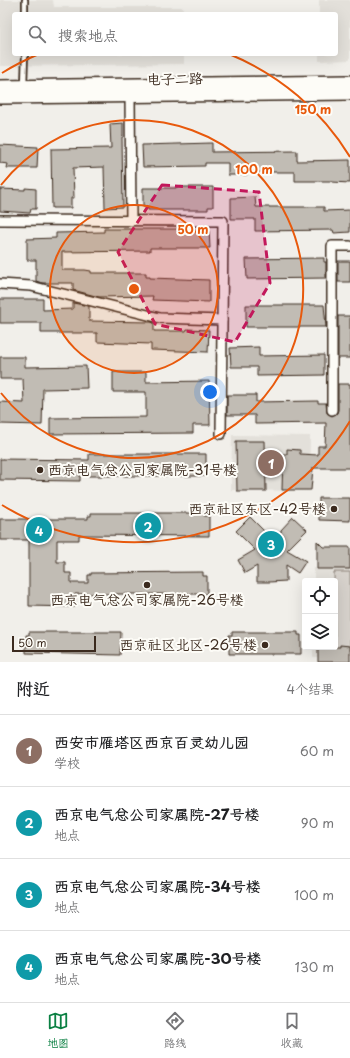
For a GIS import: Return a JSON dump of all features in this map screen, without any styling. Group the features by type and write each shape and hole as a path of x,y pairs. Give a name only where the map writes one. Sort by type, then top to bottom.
{"main road":[{"name":"电子二路","path":"0,87 350,82"},
{"name":"电子二路","path":"0,97 350,93"}],"street":[{"path":"130,95 131,221"},
{"path":"0,220 223,221 221,434"},
{"path":"332,410 332,246 350,246"},
{"path":"0,284 31,286 160,318 222,320"}],"lane":[{"path":"25,0 25,12"},
{"path":"24,87 25,56"}],"highlighted area":[{"path":"162,185 259,192 270,283 235,342 155,324 118,252"}],"shaded area":[{"path":"0,0 53,0 54,7 183,7 183,12 12,12 12,56 184,56 184,64 0,66"},
{"path":"319,0 350,0 350,60 319,61 319,56 338,56 338,12 319,12"},
{"path":"232,435 310,436 309,491 231,490"},
{"path":"314,568 350,569 350,658 313,658 313,650 338,650 338,578 314,578"},
{"path":"334,572 350,572 350,655 338,649 338,578 334,578"}],"building":[{"path":"123,123 123,207 105,208 104,167 73,168 74,198 71,198 71,208 52,208 51,149 111,148 110,124"},
{"path":"212,143 212,152 297,151 297,161 350,160 350,183 332,181 295,181 295,172 247,172 247,175 228,175 228,163 205,163 205,166 143,167 142,145"},
{"path":"0,145 38,147 37,168 7,168 8,164 0,163"},
{"path":"213,187 213,207 208,207 208,210 148,210 148,207 143,207 143,188"},
{"path":"25,188 36,189 36,209 31,209 30,213 0,211 0,189 25,190"},
{"path":"255,197 256,207 324,207 324,211 350,210 350,232 334,233 333,230 255,231 255,219 231,219 231,198"},
{"path":"104,229 209,229 210,248 150,248 150,251 62,252 62,270 85,270 91,271 91,273 146,273 146,277 150,278 209,280 209,302 152,300 153,296 99,297 73,290 73,283 42,283 36,281 36,260 27,260 27,239 56,238 56,233 104,232"},
{"path":"324,258 324,262 326,262 326,278 247,279 246,259"},
{"path":"338,261 350,261 350,282 338,282"},
{"path":"0,299 43,299 43,310 73,309 73,303 89,306 89,321 151,322 154,323 154,331 186,331 187,329 209,330 208,352 151,350 151,344 97,342 97,333 41,333 41,323 0,323"},
{"path":"246,305 324,305 326,327 246,327"},
{"path":"338,316 350,316 350,358 338,358"},
{"path":"259,347 259,356 324,355 324,375 257,376 257,367 231,367 230,348"},
{"path":"0,357 25,357 25,367 86,366 87,388 43,389 42,425 0,424 0,402 24,403 23,379 0,379"},
{"path":"113,372 146,372 146,382 209,381 210,425 193,425 193,433 50,434 50,418 146,417 146,392 113,392"},
{"path":"338,384 350,384 350,468 313,468 311,490 282,490 283,454 287,454 287,449 300,450 300,454 318,455 318,446 325,446 326,423 255,424 255,415 227,415 227,395 256,395 256,402 318,401 318,403 326,403 327,413 332,416 337,413 338,410"},
{"path":"236,441 265,441 266,491 237,491"},
{"path":"89,454 206,454 206,476 80,476 80,481 0,480 0,459 89,460"},
{"name":"西京社区东区-42号楼","path":"319,498 350,498 350,521 319,520"},
{"path":"91,513 204,513 204,516 209,516 209,536 79,535 79,540 57,540 57,562 65,562 65,573 71,573 71,583 88,583 88,575 91,575 91,573 203,572 203,576 207,576 207,594 75,594 75,607 29,606 29,540 0,540 0,519 88,519 88,516 91,516"},
{"path":"250,517 272,539 279,532 281,532 281,530 293,517 307,530 287,550 306,561 298,573 286,565 286,581 257,582 257,566 245,573 238,560 255,550 236,531"},
{"path":"317,541 323,547 350,547 350,569 317,569"},
{"path":"29,632 121,632 120,655 26,653 26,635 29,635"},
{"name":"西京社区北区-26号楼","path":"232,632 298,632 298,635 301,635 301,654 229,654 229,635 232,635"},
{"path":"340,645 350,646 350,662 318,662 318,650 338,650 338,647 340,647"}],"place":[{"name":"西安市雁塔区西京百灵幼儿园","path":"271,463"},
{"name":"西京电气总公司家属院-31号楼","path":"40,470"},
{"name":"西京社区东区-42号楼","path":"334,509"},
{"name":"西京电气总公司家属院-27号楼","path":"148,526"},
{"name":"西京电气总公司家属院-30号楼","path":"39,530"},
{"name":"西京电气总公司家属院-34号楼","path":"271,544"},
{"name":"西京电气总公司家属院-26号楼","path":"147,585"},
{"name":"西京社区北区-26号楼","path":"265,645"}]}
